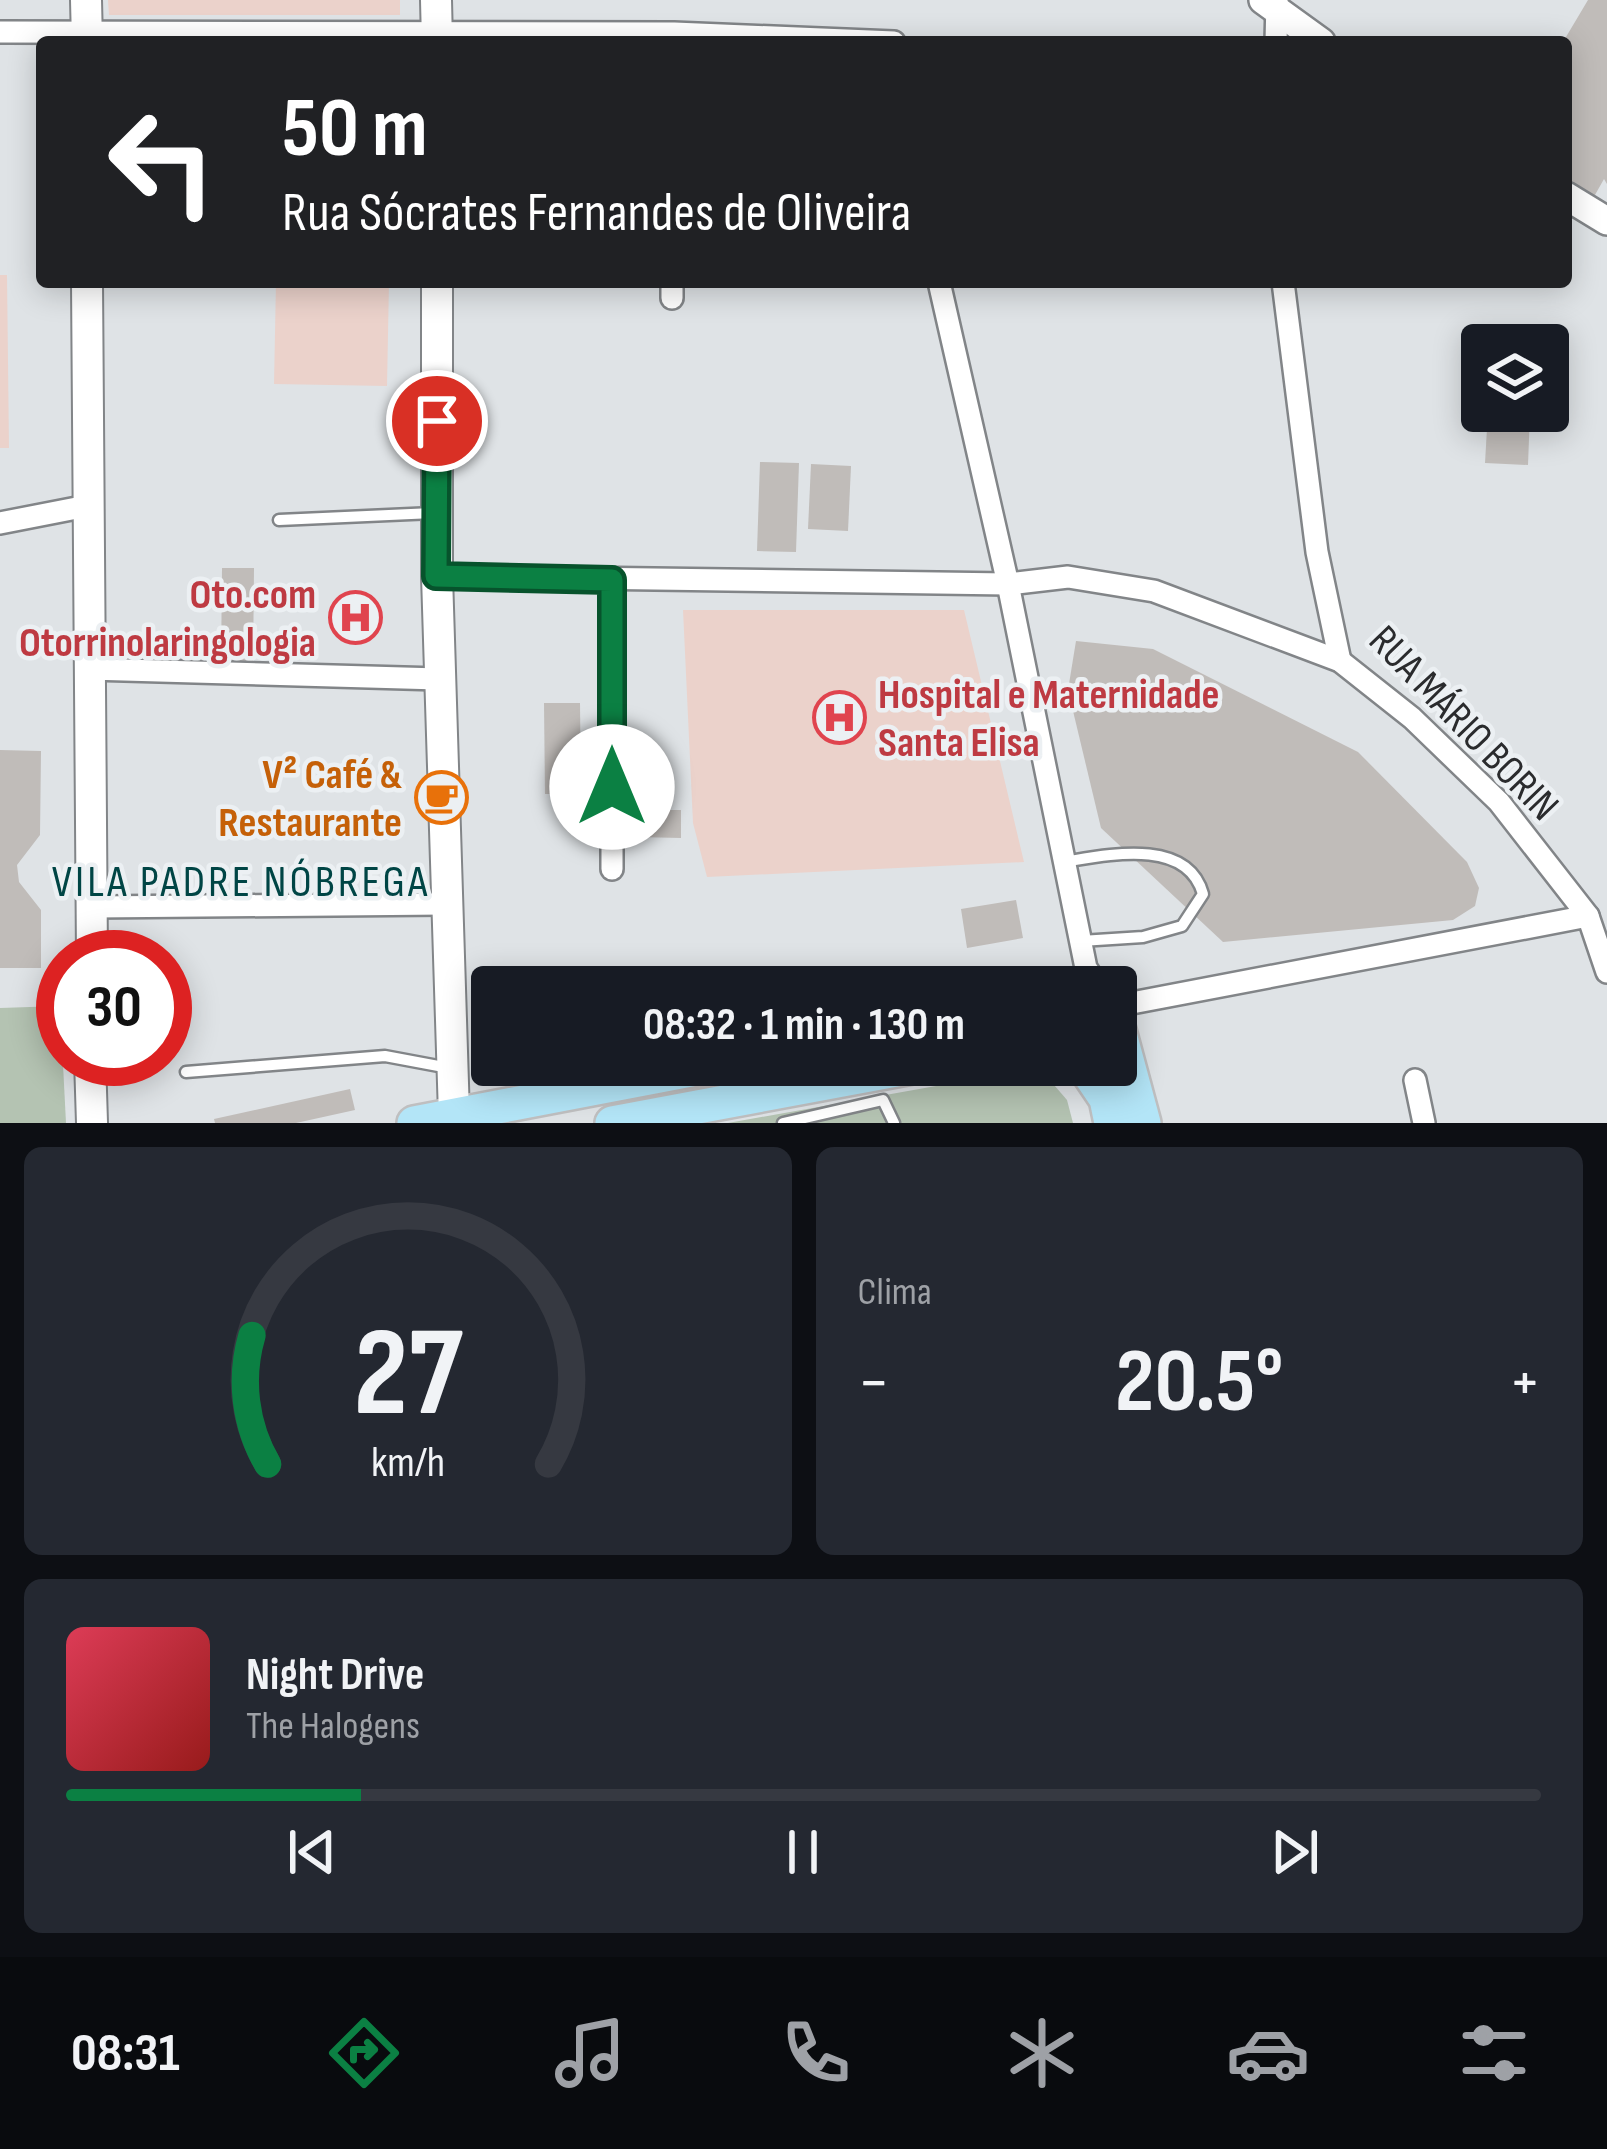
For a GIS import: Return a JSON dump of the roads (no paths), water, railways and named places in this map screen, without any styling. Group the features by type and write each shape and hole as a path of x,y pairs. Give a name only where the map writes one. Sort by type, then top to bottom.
{"main road":[{"path":"86,0 87,36"},
{"path":"436,0 436,36"},
{"path":"87,288 93,930"},
{"path":"437,288 436,576 453,1119"},
{"path":"91,1086 92,1123"},
{"path":"413,1123 614,1086"},
{"path":"612,1123 781,1086"},
{"path":"1097,1086 1106,1099 1111,1123"},
{"path":"1134,1086 1144,1123"}],"street":[{"path":"1273,14 1311,36"},
{"path":"0,32 70,36"},
{"path":"1572,200 1607,221"},
{"path":"940,288 1008,584 1085,966"},
{"name":"RUA MÁRIO BORIN","path":"1284,288 1317,552 1340,661 1412,718 1498,802 1588,916 1607,971"},
{"path":"0,523 87,506"},
{"path":"436,576 1008,584 1068,578 1154,591 1340,661"},
{"path":"612,580 612,869"},
{"path":"89,669 440,680"},
{"path":"94,907 445,904"},
{"path":"1137,1002 1588,916"},
{"path":"1415,1080 1424,1123"}],"lane":[{"path":"279,520 437,513"},
{"path":"1064,862 1144,851 1181,866 1199,880 1203,894 1182,926 1143,937 1081,941"},
{"path":"192,1071 386,1056 452,1069"},
{"path":"783,1123 884,1100 894,1123"}],"place":[{"name":"Oto.com Otorrinolaringologia","path":"355,617"},
{"name":"Hospital e Maternidade Santa Elisa","path":"839,717"},
{"name":"V² Café & Restaurante","path":"441,797"}],"district":[{"name":"VILA PADRE NÓBREGA","path":"241,880"}]}
